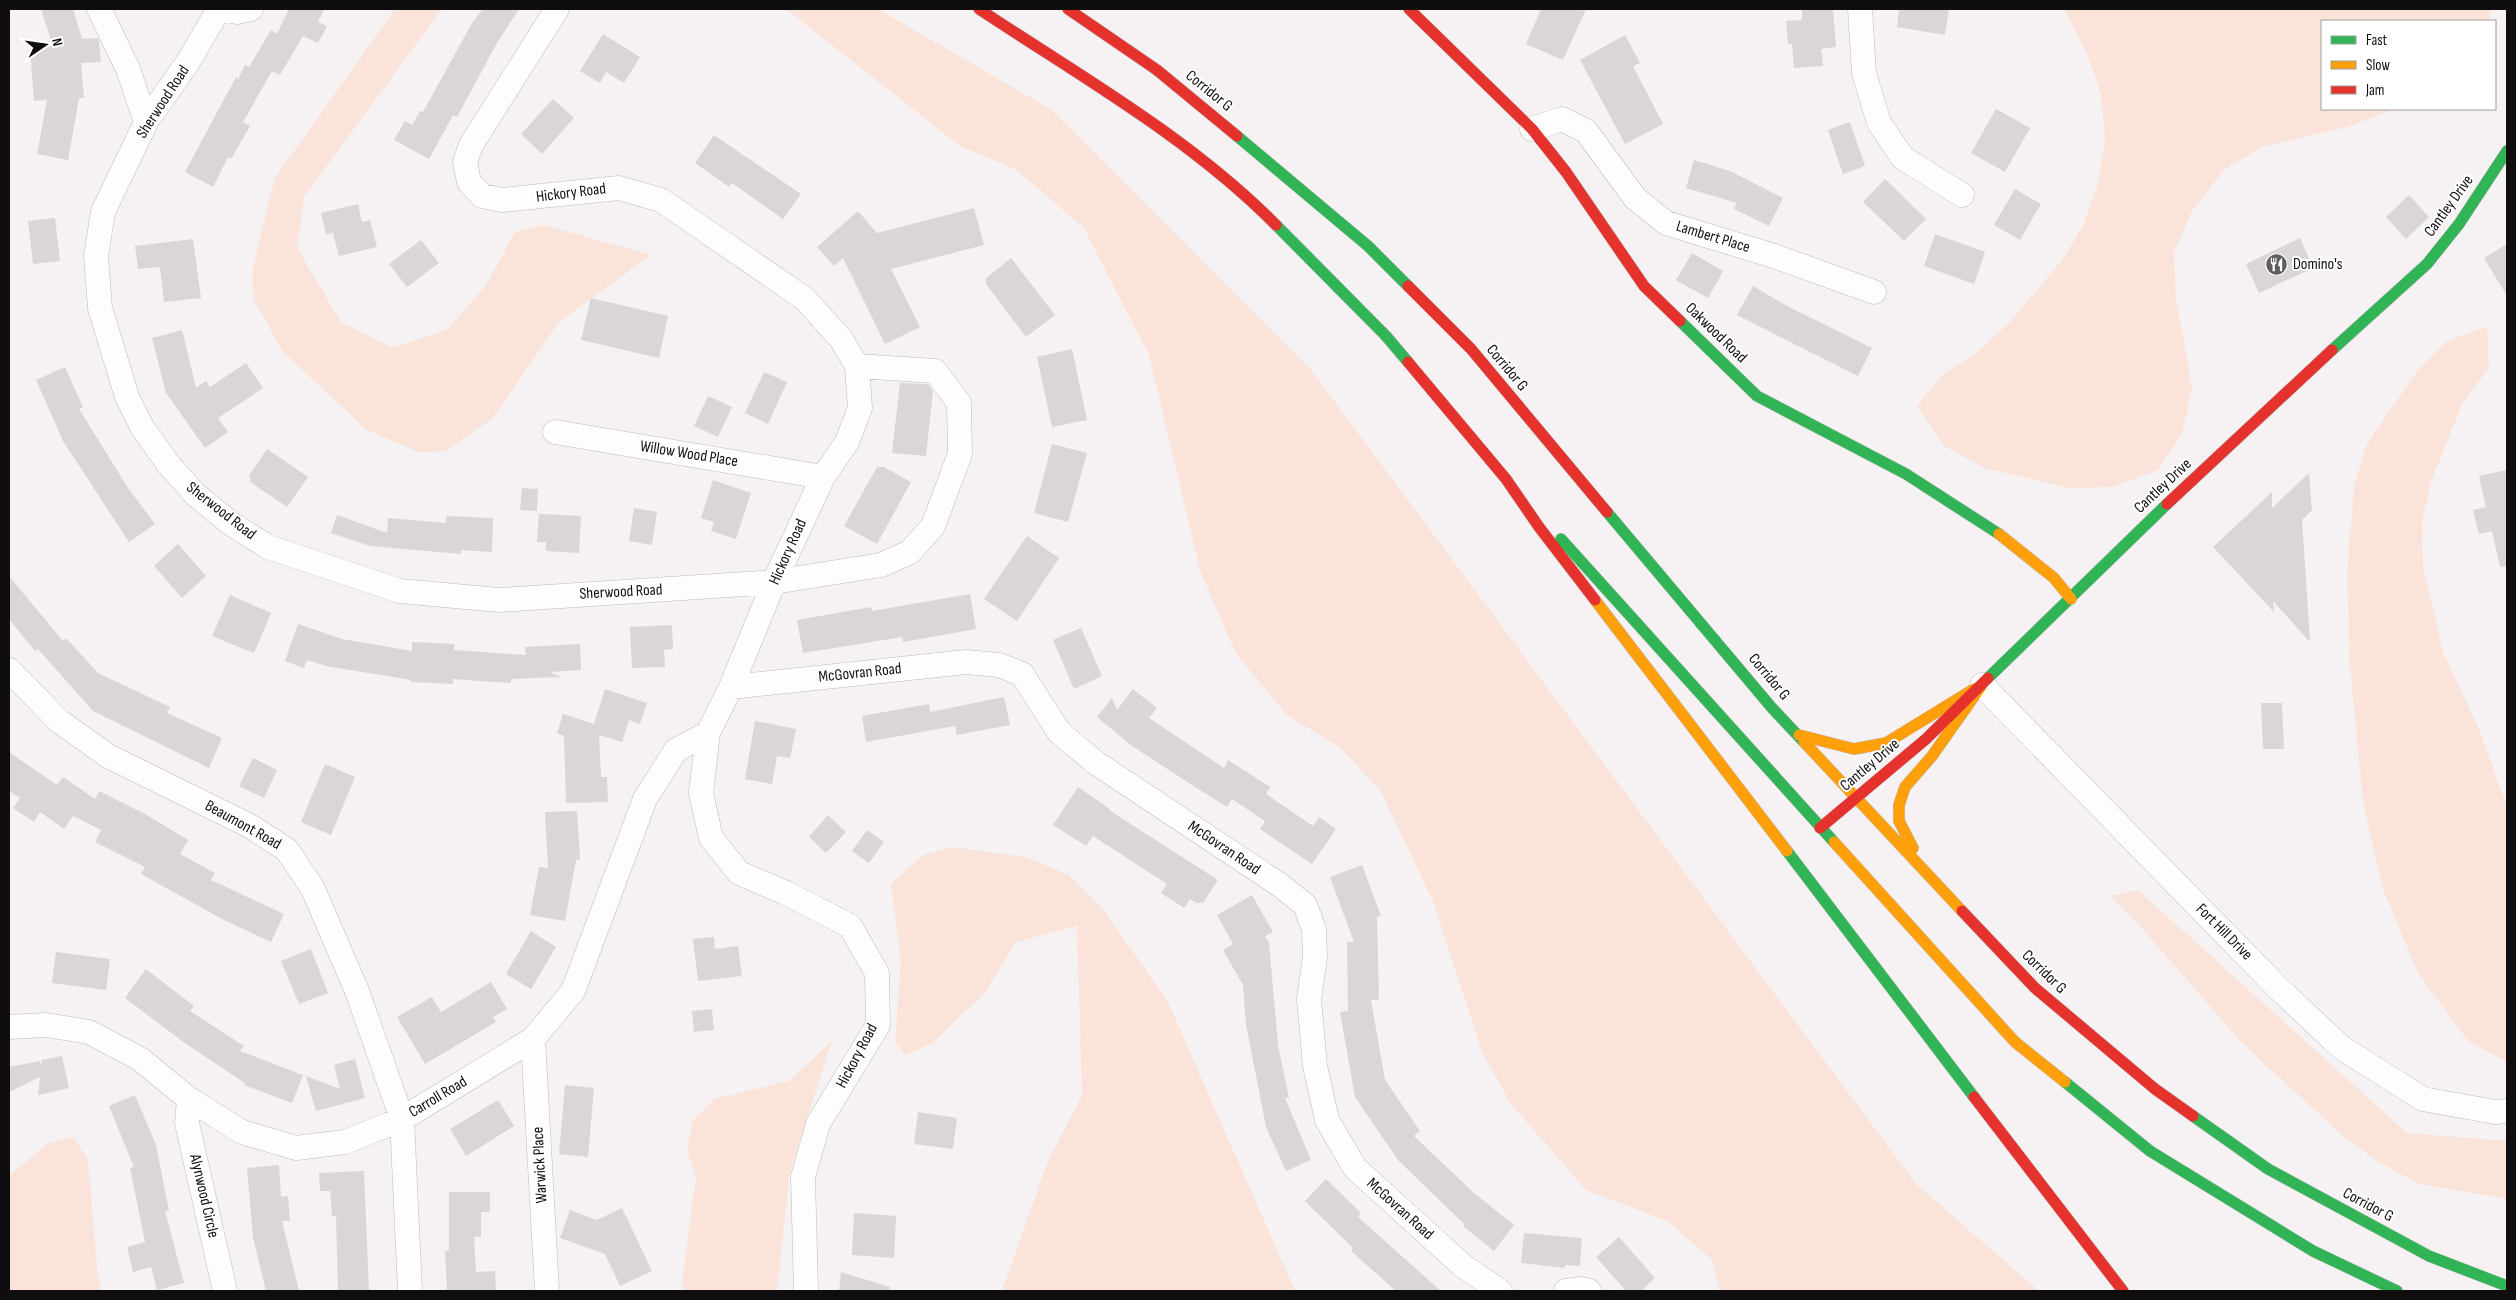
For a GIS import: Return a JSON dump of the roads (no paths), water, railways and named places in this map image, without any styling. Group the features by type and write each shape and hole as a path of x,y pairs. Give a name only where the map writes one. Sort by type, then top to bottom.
{"main road":[{"path":"979,9 1172,137 1254,203 1386,336 1506,479 2015,1042 2150,1152 2313,1251 2397,1291"},
{"name":"Corridor G","path":"1068,9 1157,70 1368,246 1470,349 1797,734 2035,988 2155,1089 2268,1169 2429,1256 2507,1286"},
{"name":"Oakwood Road","path":"1409,9 1532,129 1566,172 1644,286 1757,396 1906,474 2002,536 2054,578 2071,599"},
{"name":"Cantley Drive","path":"1820,828 1926,739 2155,515 2299,383 2361,322 2427,264 2459,224 2507,151"},
{"path":"1506,479 1539,527 2124,1291"},
{"path":"1797,734 1854,749 1886,742 1982,685"},
{"path":"1943,890 1909,842 1899,821 1899,805 1905,787 1932,756 1982,685"}],"street":[{"path":"99,9 128,69 146,122"},
{"path":"219,9 237,12 251,9"},
{"name":"Sherwood Road","path":"219,9 188,62 146,122 103,212 96,256 100,308 116,368 127,398 142,426 169,465 196,495 230,522 268,547 400,591 500,600 774,582 881,565 910,552 933,526 960,454 959,403 935,371 856,366"},
{"name":"Hickory Road","path":"557,9 471,145 465,162 469,182 482,196 502,200 619,188 661,200 806,299 841,339 856,366 860,408 847,442 823,476 774,582 731,687 708,733 701,793 711,838 739,873 786,893 850,926 877,973 878,1025 818,1124 803,1177 806,1291"},
{"path":"1860,9 1864,73 1879,122 1903,158 1962,195"},
{"name":"Lambert Place","path":"1532,129 1562,119 1586,132 1636,198 1666,223 1774,256 1874,292"},
{"name":"Willow Wood Place","path":"555,432 823,476"},
{"name":"McGovran Road","path":"731,687 966,662 999,664 1022,674 1059,732 1096,763 1280,885 1305,905 1314,929 1315,958 1309,999 1315,1066 1327,1120 1355,1168 1462,1266 1500,1291"},
{"name":"Beaumont Road","path":"9,670 58,721 108,756 250,826 287,850 313,889 353,983 402,1119"},
{"name":"Fort Hill Drive","path":"1982,685 2272,982 2342,1048 2423,1099 2495,1112 2507,1111"},
{"name":"Carroll Road","path":"9,1028 46,1025 89,1032 140,1059 189,1100 242,1132 296,1148 345,1142 402,1119 533,1040 574,991 645,799 676,750 708,733"},
{"name":"Warwick Place","path":"533,1040 547,1291"},
{"name":"Alynwood Circle","path":"189,1100 187,1123 225,1291"},
{"path":"402,1119 410,1291"},
{"path":"1566,1291 1581,1289 1588,1291"}],"place":[{"name":"Domino's","path":"2277,264"}]}
